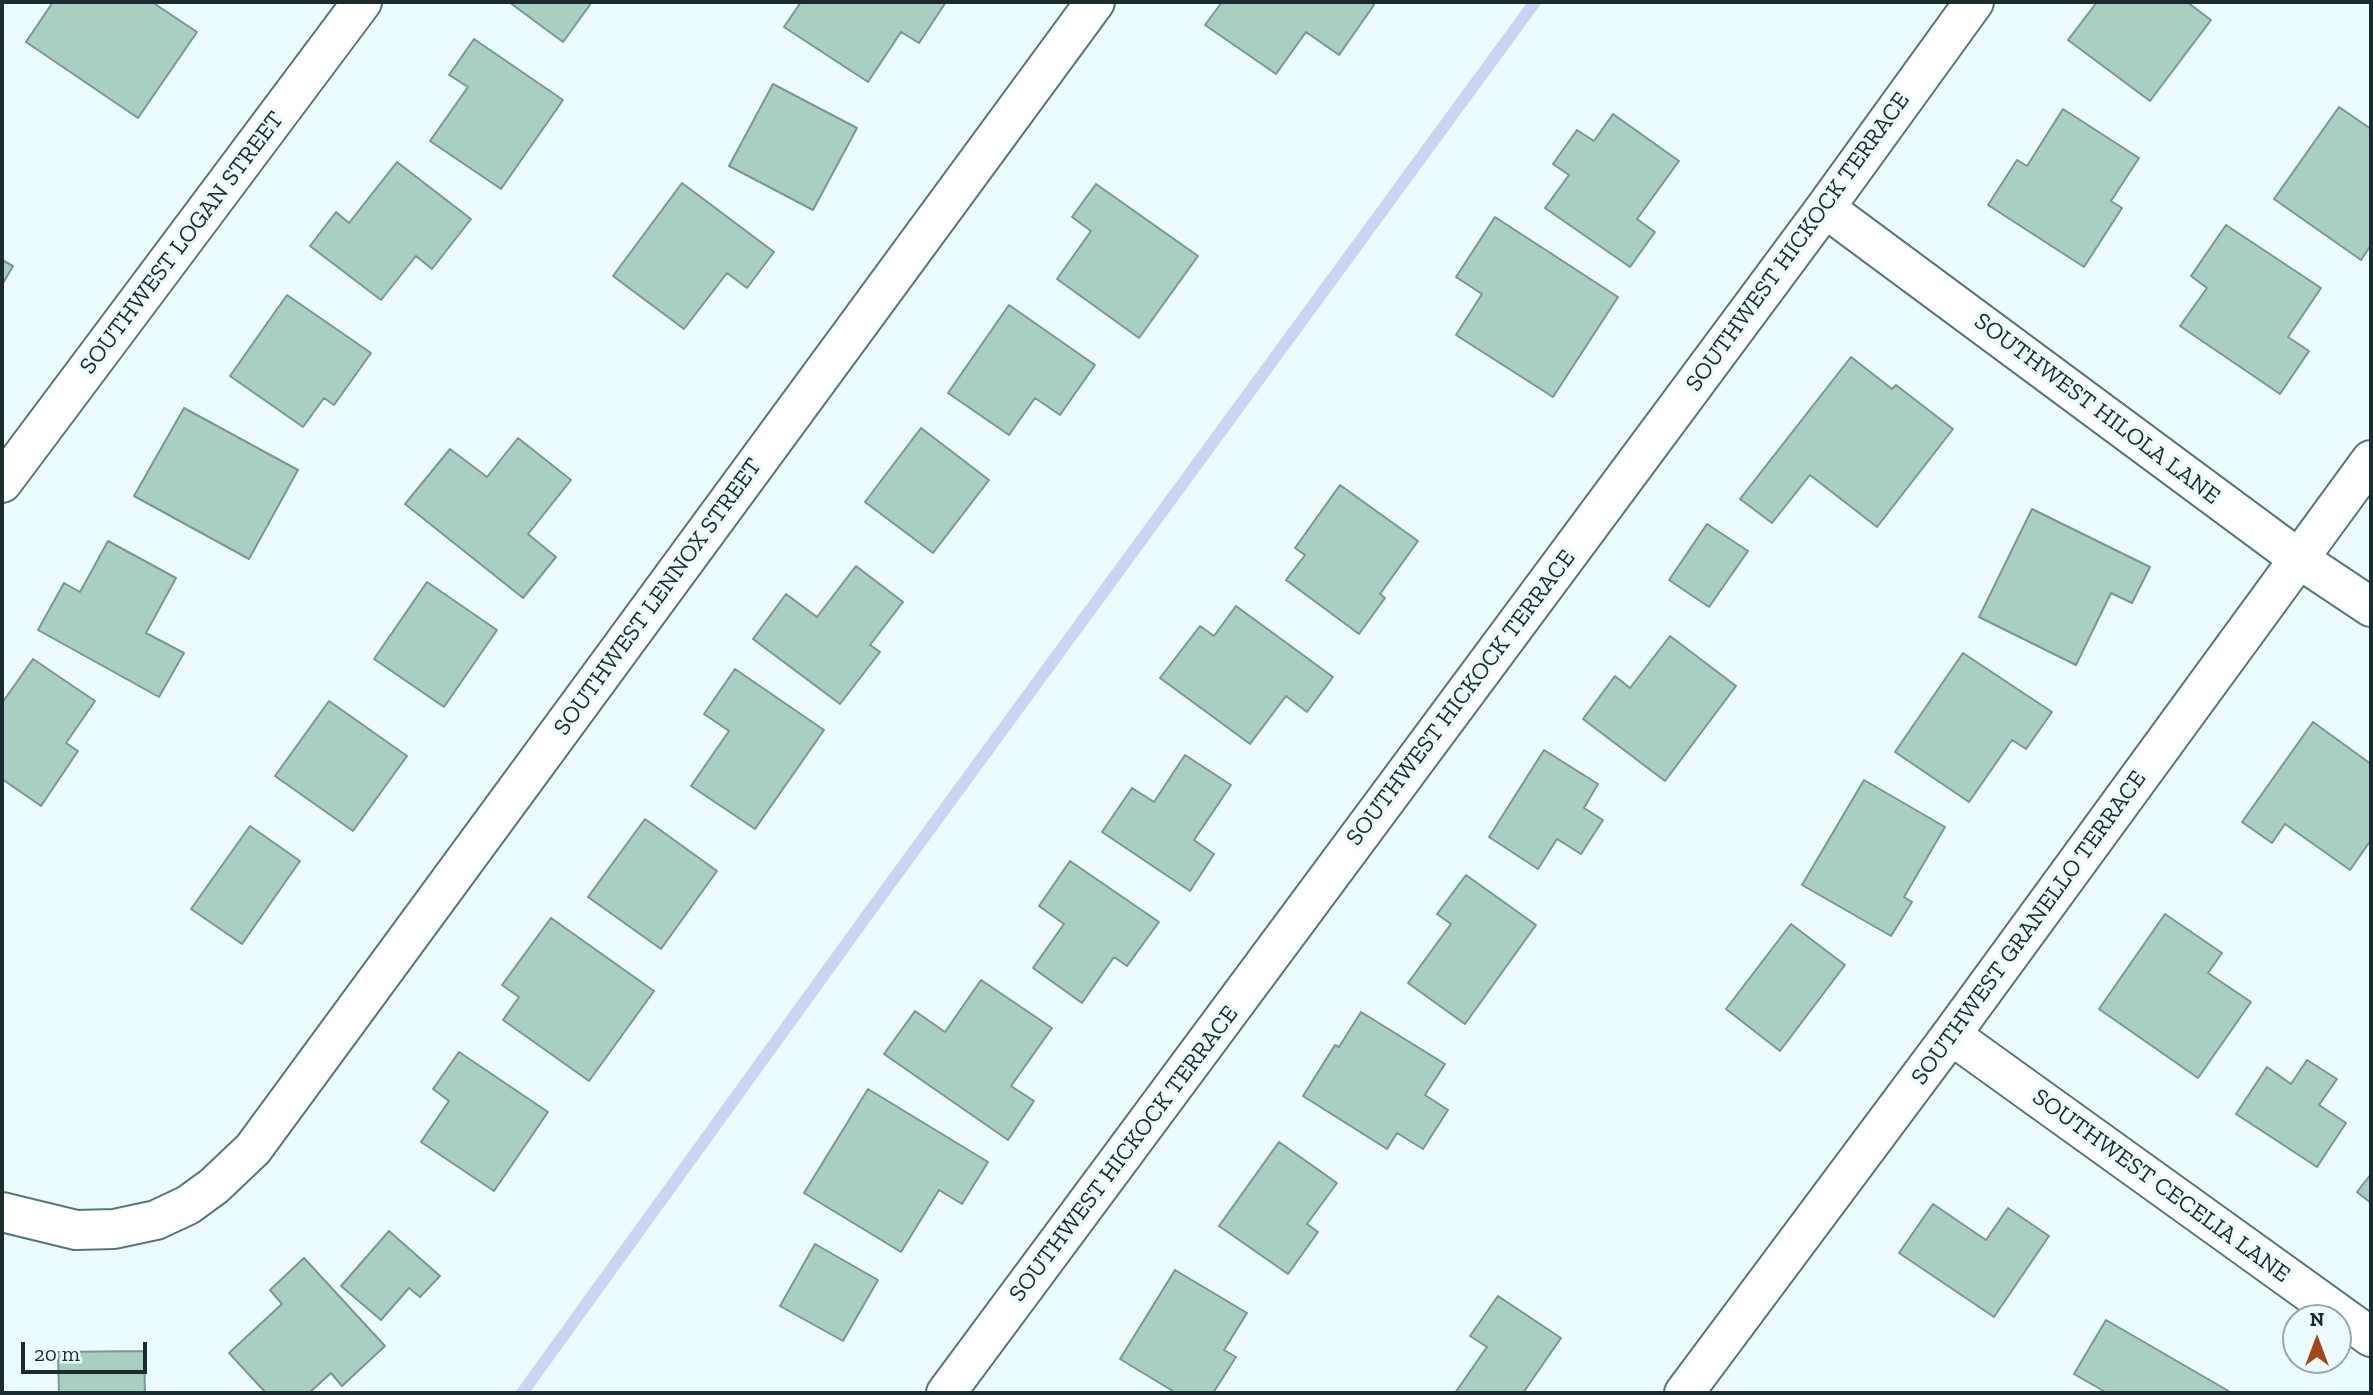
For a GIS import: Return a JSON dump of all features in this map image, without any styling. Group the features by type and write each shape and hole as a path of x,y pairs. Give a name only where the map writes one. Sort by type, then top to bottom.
{"street":[{"name":"SOUTHWEST LOGAN STREET","path":"2,483 362,2"},
{"name":"SOUTHWEST LENNOX STREET","path":"2,1212 76,1230 114,1229 156,1220 188,1205 214,1186 253,1149 1095,2"},
{"name":"SOUTHWEST HICKOCK TERRACE","path":"946,1393 1825,208 1974,2"},
{"name":"SOUTHWEST HILOLA LANE","path":"1825,208 2300,559 2371,607"},
{"name":"SOUTHWEST GRANELLO TERRACE","path":"1684,1393 1951,1035 2371,460"},
{"name":"SOUTHWEST CECELIA LANE","path":"1951,1035 2371,1337"}],"building":[{"path":"53,2 152,2 197,32 138,118 26,42"},
{"path":"509,2 592,2 563,42"},
{"path":"801,2 946,2 919,43 901,32 868,82 784,27"},
{"path":"1222,2 1369,2 1374,5 1339,55 1306,32 1276,74 1205,25"},
{"path":"2097,2 2187,2 2211,20 2150,101 2068,40"},
{"path":"474,39 563,100 501,189 430,141 468,87 449,75"},
{"path":"773,84 857,128 813,210 729,166"},
{"path":"2339,107 2371,129 2371,245 2361,260 2274,199"},
{"path":"2063,109 2139,158 2111,201 2122,208 2084,267 1988,205 2017,160 2027,166"},
{"path":"1613,114 1679,161 1637,219 1655,232 1630,267 1545,208 1569,175 1553,164 1577,130 1594,141"},
{"path":"397,162 471,219 432,269 416,256 381,300 310,246 336,212 349,223"},
{"path":"682,183 774,252 747,288 727,273 684,329 613,276"},
{"path":"1096,184 1198,256 1139,338 1057,279 1091,231 1072,217"},
{"path":"1495,217 1618,297 1553,397 1456,335 1482,294 1456,277"},
{"path":"2226,225 2321,288 2288,337 2309,351 2280,394 2180,326 2207,288 2191,276"},
{"path":"2,260 13,266 2,285"},
{"path":"287,295 371,353 334,405 324,398 303,427 230,376"},
{"path":"1009,305 1095,365 1060,415 1035,398 1009,435 948,393"},
{"path":"1851,357 1892,389 1896,385 1953,429 1877,527 1810,475 1772,523 1740,499"},
{"path":"184,408 298,470 249,559 134,496"},
{"path":"921,428 989,480 933,553 865,502"},
{"path":"518,438 571,480 528,534 556,557 523,598 405,504 450,449 487,477"},
{"path":"1340,485 1418,541 1380,594 1385,598 1359,634 1286,580 1305,555 1295,548"},
{"path":"2032,509 2150,567 2132,603 2111,593 2076,665 1979,617"},
{"path":"1707,524 1748,551 1709,607 1669,580"},
{"path":"108,541 176,578 146,633 184,653 159,697 38,630 64,583 80,592"},
{"path":"856,566 903,602 870,645 880,652 840,704 753,639 786,594 817,617"},
{"path":"427,582 497,630 444,707 374,659"},
{"path":"1236,606 1333,677 1307,712 1286,696 1250,744 1160,678 1200,626 1214,636"},
{"path":"1670,636 1736,686 1665,781 1583,719 1615,676 1630,688"},
{"path":"1963,653 2052,712 2026,749 2012,740 1969,802 1895,752"},
{"path":"33,659 95,701 66,743 78,751 41,806 2,779 2,703"},
{"path":"735,669 824,730 755,829 691,786 729,731 704,714"},
{"path":"329,701 407,756 353,831 275,776"},
{"path":"2313,722 2371,764 2371,840 2350,870 2285,824 2272,843 2242,822"},
{"path":"1544,750 1598,784 1584,808 1603,820 1581,854 1557,839 1538,869 1489,837"},
{"path":"1185,755 1231,785 1194,840 1214,854 1190,891 1102,832 1132,788 1154,802"},
{"path":"1864,780 1945,827 1904,897 1912,902 1891,936 1802,885"},
{"path":"645,819 717,871 661,949 588,897"},
{"path":"250,826 300,861 242,944 191,909"},
{"path":"1070,861 1159,922 1127,966 1114,957 1082,1003 1033,968 1064,924 1039,906"},
{"path":"1466,875 1536,925 1465,1024 1408,983 1451,924 1437,914"},
{"path":"2165,914 2222,953 2208,973 2251,1002 2198,1078 2099,1009"},
{"path":"551,918 654,991 589,1081 503,1020 519,997 502,985"},
{"path":"1791,924 1845,965 1780,1051 1726,1009"},
{"path":"981,980 1052,1028 1011,1086 1034,1101 1008,1140 884,1054 915,1011 945,1032"},
{"path":"1361,1012 1445,1064 1425,1095 1448,1110 1423,1149 1397,1133 1387,1149 1303,1096 1335,1045 1339,1047"},
{"path":"459,1052 548,1112 494,1191 421,1142 449,1101 433,1089"},
{"path":"2307,1060 2337,1079 2319,1105 2346,1123 2317,1167 2236,1114 2267,1067 2291,1084"},
{"path":"868,1089 988,1162 962,1204 939,1190 901,1252 804,1193"},
{"path":"1279,1142 1337,1183 1307,1224 1318,1232 1288,1274 1219,1226"},
{"path":"2371,1174 2371,1203 2357,1192"},
{"path":"1933,1204 1986,1240 2008,1208 2049,1236 1994,1317 1899,1253"},
{"path":"389,1231 440,1276 420,1297 409,1288 381,1320 341,1286"},
{"path":"815,1244 878,1280 843,1341 780,1306"},
{"path":"304,1258 385,1346 342,1386 331,1373 309,1393 266,1393 229,1353 282,1304 270,1290"},
{"path":"1175,1270 1247,1313 1224,1350 1236,1357 1213,1393 1176,1393 1120,1359"},
{"path":"1498,1296 1561,1338 1523,1393 1455,1393 1487,1347 1470,1336"},
{"path":"2106,1320 2232,1393 2107,1393 2074,1374"},
{"path":"144,1351 145,1393 59,1393 58,1352"}],"waterway":[{"path":"522,1393 881,896 1535,2"}]}
